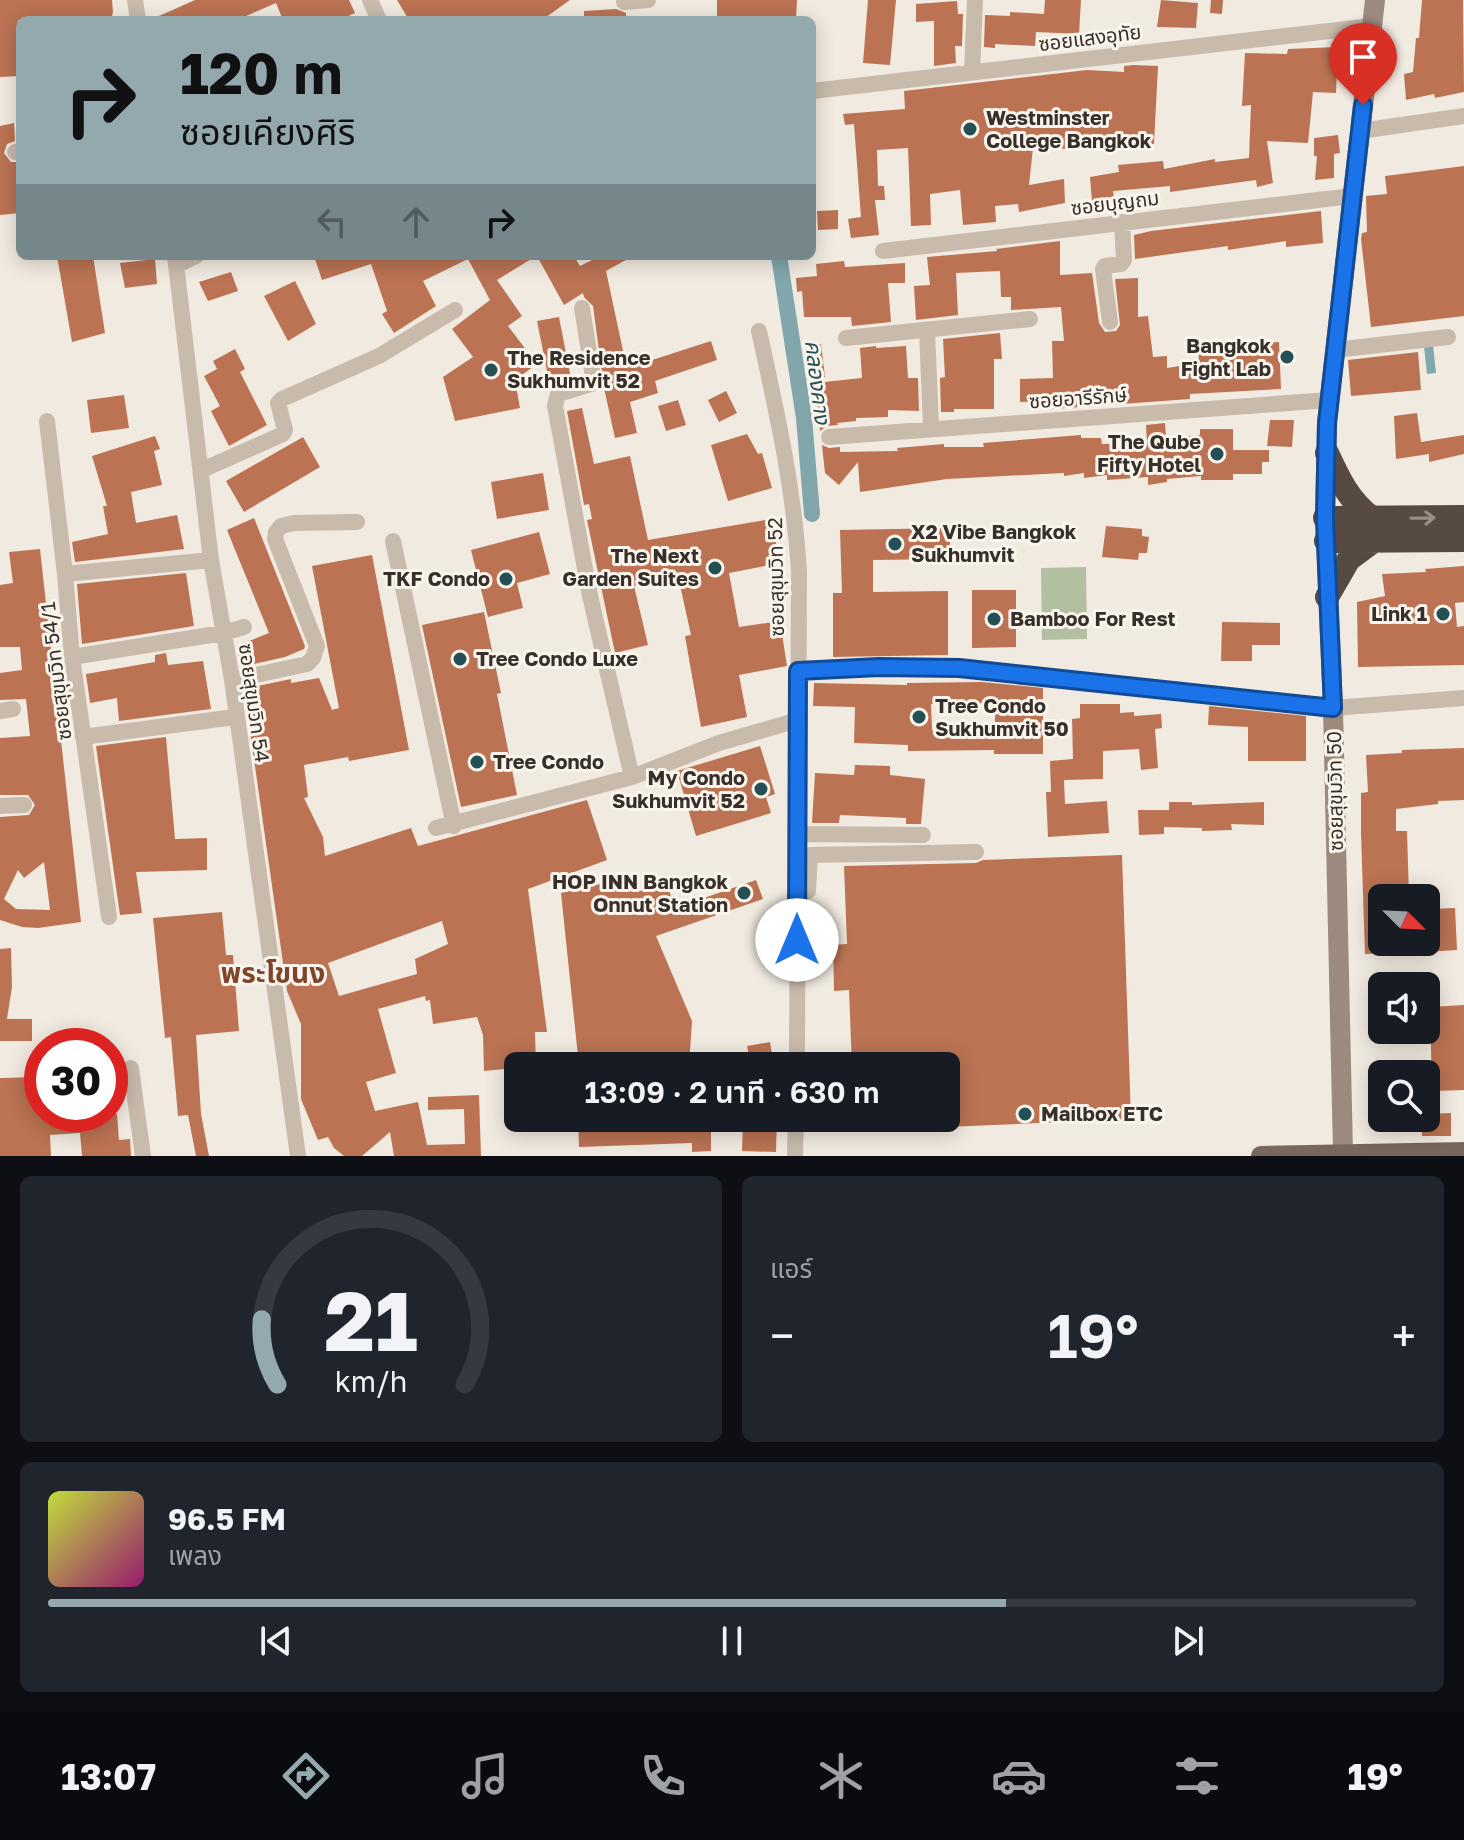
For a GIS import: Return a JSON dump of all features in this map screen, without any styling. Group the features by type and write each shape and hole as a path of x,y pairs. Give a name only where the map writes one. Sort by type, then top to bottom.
{"highway":[{"path":"1327,453 1332,481 1368,523 1464,540"},
{"path":"1326,521 1368,523 1464,517"},
{"path":"1327,597 1368,523"}],"main road":[{"path":"1261,1156 1464,1152"}],"street":[{"path":"624,2 648,0"},
{"path":"1327,453 1329,400 1347,351 1352,196 1375,0"},
{"path":"972,72 975,1"},
{"name":"ซอยแสงอุทัย","path":"816,91 1372,26"},
{"path":"1360,131 1464,116"},
{"name":"ซอยบุญถม","path":"883,251 1352,196"},
{"path":"1110,322 1103,269 1121,264 1124,260 1122,222"},
{"name":"ซอยสุขุมวิท 54","path":"176,261 211,560 232,680 298,1156"},
{"path":"582,308 594,383 558,394 555,406 590,596 632,777"},
{"path":"202,470 283,434 285,430 278,403 282,399 379,356 455,310"},
{"path":"846,338 1030,319"},
{"path":"927,330 931,428"},
{"name":"ซอยสุขุมวิท 52","path":"759,331 796,511 799,572 797,1052"},
{"path":"1347,351 1448,337"},
{"name":"ซอยอารีรักษ์","path":"829,437 1329,400"},
{"name":"ซอยสุขุมวิท 54/1","path":"47,421 72,657 109,917"},
{"name":"ซอยสุขุมวิท 50","path":"1332,481 1326,521 1327,597 1333,708 1343,1153"},
{"path":"232,680 307,664 316,651 317,646 275,539 276,532 281,526 294,523 357,522"},
{"path":"393,541 454,826"},
{"path":"65,574 211,560"},
{"path":"72,657 244,627"},
{"path":"798,671 879,667 959,668 1333,708 1464,698"},
{"path":"83,737 235,717"},
{"path":"436,828 454,826 632,777 719,743 798,720"},
{"path":"0,806 24,805"},
{"path":"797,834 923,835"},
{"path":"808,891 810,855 976,852"},
{"path":"131,1068 143,1156"},
{"path":"795,1156 796,1132"}],"green space":[{"path":"1086,567 1087,639 1042,640 1041,568"}],"water":[{"path":"1433,345 1436,373 1427,374 1424,346"}],"building":[{"path":"0,0 112,0 112,16 16,16 16,76 0,77"},
{"path":"195,0 349,0 355,13 348,16 281,16 276,3 246,16 159,16"},
{"path":"397,0 570,0 548,16 407,16"},
{"path":"717,0 797,0 796,16 717,16"},
{"path":"868,0 896,0 890,65 863,63"},
{"path":"1045,0 1081,0 1079,34 1036,32 1035,46 995,44 995,48 984,47 985,15 1010,16 1010,12 1044,14"},
{"path":"1161,0 1198,3 1196,28 1157,27"},
{"path":"1211,0 1223,0 1222,14 1210,13"},
{"path":"1422,0 1463,0 1464,92 1406,100 1404,74 1413,72"},
{"path":"957,1 958,14 963,14 962,46 955,46 956,63 934,66 934,21 916,22 916,4"},
{"path":"616,9 626,13 626,16 584,16 584,11"},
{"path":"1338,47 1336,93 1313,92 1308,143 1267,141 1273,183 1257,187 1256,180 1170,192 1170,186 1113,191 1114,198 1092,201 1090,177 1119,172 1118,165 1163,161 1164,169 1215,159 1215,162 1249,158 1251,105 1242,106 1245,53 1287,54 1288,49"},
{"path":"1124,66 1158,66 1154,144 1108,141 1108,150 1033,148 1029,185 1064,179 1065,203 1019,212 1018,204 995,206 996,222 963,225 960,190 930,194 931,225 911,226 908,148 877,150 878,186 884,186 885,200 875,200 879,235 851,238 848,219 861,217 854,124 845,125 843,114 905,109 904,91 1087,70 1124,72"},
{"path":"14,123 15,141 7,144 4,153 11,162 16,162 16,213 0,215 0,126"},
{"path":"1338,135 1340,153 1334,154 1334,178 1315,180 1317,156 1314,156 1314,138"},
{"path":"1464,166 1464,316 1371,327 1361,239 1362,233 1367,232 1366,196 1387,194 1385,176"},
{"path":"838,210 838,229 818,230 817,211"},
{"path":"1321,211 1323,243 1286,247 1286,241 1135,259 1134,235"},
{"path":"1060,241 1060,275 1092,273 1099,323 1105,332 1116,331 1120,325 1115,279 1138,278 1138,317 1148,316 1153,357 1167,356 1167,368 1199,363 1198,346 1279,342 1281,389 1190,394 1190,399 1053,409 1053,401 1020,402 1020,379 1053,378 1052,341 1064,341 1061,307 1011,310 1011,297 1001,297 1000,271 956,273 958,315 916,320 914,286 930,285 927,257 997,251"},
{"path":"58,260 94,260 105,333 72,342"},
{"path":"155,260 157,284 125,288 120,263"},
{"path":"315,260 466,260 423,281 436,306 394,333 382,314 387,311 371,264 322,280"},
{"path":"469,260 530,260 497,280 522,316 508,326 537,364 515,380 520,408 455,421 443,377 473,357 452,329 490,300"},
{"path":"539,260 576,260 580,266 592,260 626,260 606,271 625,360 646,353 649,361 711,341 717,360 655,381 658,393 630,402 637,433 615,438 604,388 593,306 583,293 564,305"},
{"path":"844,261 845,267 905,263 905,283 888,283 891,322 852,326 851,317 804,317 802,291 797,292 796,278 817,276 816,264"},
{"path":"231,272 238,291 208,301 199,282"},
{"path":"295,281 316,324 288,341 264,296"},
{"path":"559,317 571,379 550,386 537,321"},
{"path":"1000,333 1002,359 994,359 994,409 941,412 940,378 945,377 943,339"},
{"path":"821,344 825,377 809,379 805,346"},
{"path":"906,346 908,378 918,378 919,411 888,410 888,417 856,418 856,421 837,423 820,431 815,383 862,378 860,348"},
{"path":"235,349 245,369 240,372 267,425 229,446 211,411 220,406 204,376 217,369 213,361"},
{"path":"1418,352 1421,390 1351,396 1348,360"},
{"path":"726,391 737,413 719,422 708,400"},
{"path":"124,395 129,428 91,433 87,400"},
{"path":"678,400 686,425 666,431 658,406"},
{"path":"582,408 594,464 630,456 648,540 771,519 780,563 729,573 739,627 780,621 787,666 739,675 747,717 701,727 685,636 691,635 678,576 634,586 648,645 615,653 587,520 592,519 589,504 584,505 567,411"},
{"path":"1417,413 1421,442 1464,435 1464,454 1429,462 1429,454 1396,459 1394,416"},
{"path":"1270,420 1294,420 1292,447 1267,446"},
{"path":"1165,423 1166,438 1200,435 1200,429 1233,429 1233,450 1269,450 1269,462 1262,462 1262,474 1233,474 1233,480 1201,480 1201,476 1167,479 1167,482 1148,485 1148,477 1107,480 1107,475 1084,478 1084,473 1064,476 1064,473 947,479 860,492 858,462 839,485 825,473 822,445 840,447 840,452 898,451 897,448 944,444 944,447 984,447 983,443 1081,435 1081,438 1101,438 1102,444 1147,443 1146,425"},
{"path":"747,434 758,454 762,453 772,488 728,501 711,445"},
{"path":"155,436 160,449 154,451 162,485 131,492 136,523 177,515 184,549 75,562 72,542 108,534 103,506 107,506 92,456"},
{"path":"303,437 320,467 244,512 226,481"},
{"path":"543,473 549,510 497,519 491,482"},
{"path":"254,518 305,646 285,657 241,667 237,646 269,633 227,530"},
{"path":"1106,526 1142,529 1142,536 1149,537 1147,553 1139,553 1138,560 1102,557"},
{"path":"950,528 950,559 873,560 873,592 948,591 948,655 833,657 833,593 842,593 840,530"},
{"name":"TKF Condo","path":"539,532 550,574 517,583 523,608 488,617 471,550"},
{"path":"40,549 81,922 38,928 0,920 0,817 29,815 35,805 28,795 0,795 0,738 30,736 26,699 0,700 0,673 22,670 20,647 0,647 0,585 13,583 9,552","holes":["44,862 50,910 16,909 4,899 18,870 24,878"]},
{"path":"372,555 409,750 349,761 348,757 304,765 308,797 304,798 323,837 325,856 411,828 418,846 587,800 607,860 528,889 547,1032 535,1032 536,1052 504,1052 504,1069 484,1071 483,1035 477,1017 433,1024 430,1000 426,1001 425,996 378,1009 396,1073 366,1082 375,1111 418,1102 427,1145 465,1144 464,1109 428,1110 428,1097 479,1095 481,1156 394,1156 390,1132 362,1156 344,1156 334,1148 328,1137 318,1140 301,1099 301,1024 287,991 244,689 291,679 291,683 319,678 332,710 339,708 312,566","holes":["442,921 448,944 415,959 417,974 339,996 328,963"]},
{"path":"1464,566 1464,602 1455,603 1457,627 1464,626 1464,665 1358,667 1357,602 1385,596 1382,574"},
{"path":"186,573 194,626 82,644 77,584"},
{"name":"Bamboo For Rest","path":"972,590 1016,590 1016,647 972,648"},
{"path":"484,612 517,795 461,807 422,625"},
{"path":"1222,622 1280,623 1280,645 1252,645 1252,661 1221,661"},
{"path":"166,653 168,665 203,661 211,709 119,721 117,698 90,703 86,674 155,662 155,655"},
{"path":"982,682 1043,688 1043,754 994,754 994,750 908,751 908,745 854,743 855,707 813,706 814,683","holes":["995,703 995,729 932,730 931,704"]},
{"path":"1080,704 1120,704 1120,713 1134,712 1134,716 1161,714 1162,728 1155,729 1158,768 1141,770 1139,749 1103,751 1103,779 1064,780 1065,804 1107,801 1109,833 1048,837 1046,792 1051,792 1050,761 1073,759 1072,719 1080,718"},
{"path":"1209,706 1306,716 1306,761 1248,761 1248,727 1208,725"},
{"path":"166,737 175,839 207,838 207,870 136,872 142,913 120,915 96,746"},
{"name":"My Condo Sukhumvit 52","path":"760,746 775,794 766,797 771,813 696,836 677,771"},
{"path":"1464,748 1464,800 1438,801 1438,804 1396,809 1396,831 1407,831 1409,884 1368,884 1368,954 1365,954 1361,793 1368,792 1366,755 1402,753 1402,750"},
{"path":"855,765 890,766 890,775 925,779 921,824 906,824 906,818 840,815 839,823 812,823 815,773 854,775"},
{"path":"1169,802 1192,802 1192,805 1264,802 1264,825 1231,824 1232,830 1202,831 1202,828 1164,827 1164,834 1139,835 1138,810 1169,810"},
{"path":"1122,855 1131,1119 960,1126 960,1052 851,1052 849,990 834,991 833,945 847,944 844,866 976,863 983,860"},
{"path":"630,877 637,892 666,882 675,908 756,880 763,899 656,936 692,1021 690,1052 578,1052 561,893"},
{"path":"1455,908 1457,950 1440,951 1440,909"},
{"path":"222,912 226,955 233,955 239,1031 196,1035 201,1114 209,1156 196,1156 188,1115 178,1116 171,1037 165,1038 153,918"},
{"path":"11,948 12,987 7,1019 32,1019 32,1028 24,1028 24,1041 0,1041 0,949"},
{"path":"1464,1005 1464,1090 1440,1091 1440,1060 1431,1060 1431,1044 1440,1044 1440,1006"},
{"path":"770,1042 772,1052 748,1052 747,1046"},
{"path":"24,1077 24,1132 118,1132 119,1140 130,1139 131,1156 82,1156 80,1133 50,1135 51,1156 0,1156 0,1078"},
{"path":"1440,1113 1451,1113 1451,1136 1422,1136 1422,1132 1440,1132"},
{"path":"578,1132 711,1132 711,1151 692,1152 692,1143 579,1147"},
{"path":"743,1132 777,1132 776,1152 742,1151"}],"waterway":[{"name":"คลองคาง","path":"780,260 804,418 812,514"}],"place":[{"name":"Westminster College Bangkok","path":"970,129"},
{"name":"Bangkok Fight Lab","path":"1287,357"},
{"name":"The Residence Sukhumvit 52","path":"491,370"},
{"name":"The Qube Fifty Hotel","path":"1217,454"},
{"name":"X2 Vibe Bangkok Sukhumvit","path":"895,544"},
{"name":"The Next Garden Suites","path":"715,568"},
{"name":"TKF Condo","path":"506,579"},
{"name":"Link 1","path":"1443,614"},
{"name":"Bamboo For Rest","path":"994,619"},
{"name":"Tree Condo Luxe","path":"460,659"},
{"name":"Tree Condo Sukhumvit 50","path":"919,717"},
{"name":"Tree Condo","path":"477,762"},
{"name":"My Condo Sukhumvit 52","path":"761,789"},
{"name":"HOP INN Bangkok Onnut Station","path":"744,893"},
{"name":"Mailbox ETC","path":"1025,1114"}],"district":[{"name":"พระโขนง","path":"273,973"}],"route":[{"path":"797,940 798,671 879,667 959,668 1333,708 1325,518 1327,423 1363,105"}]}
